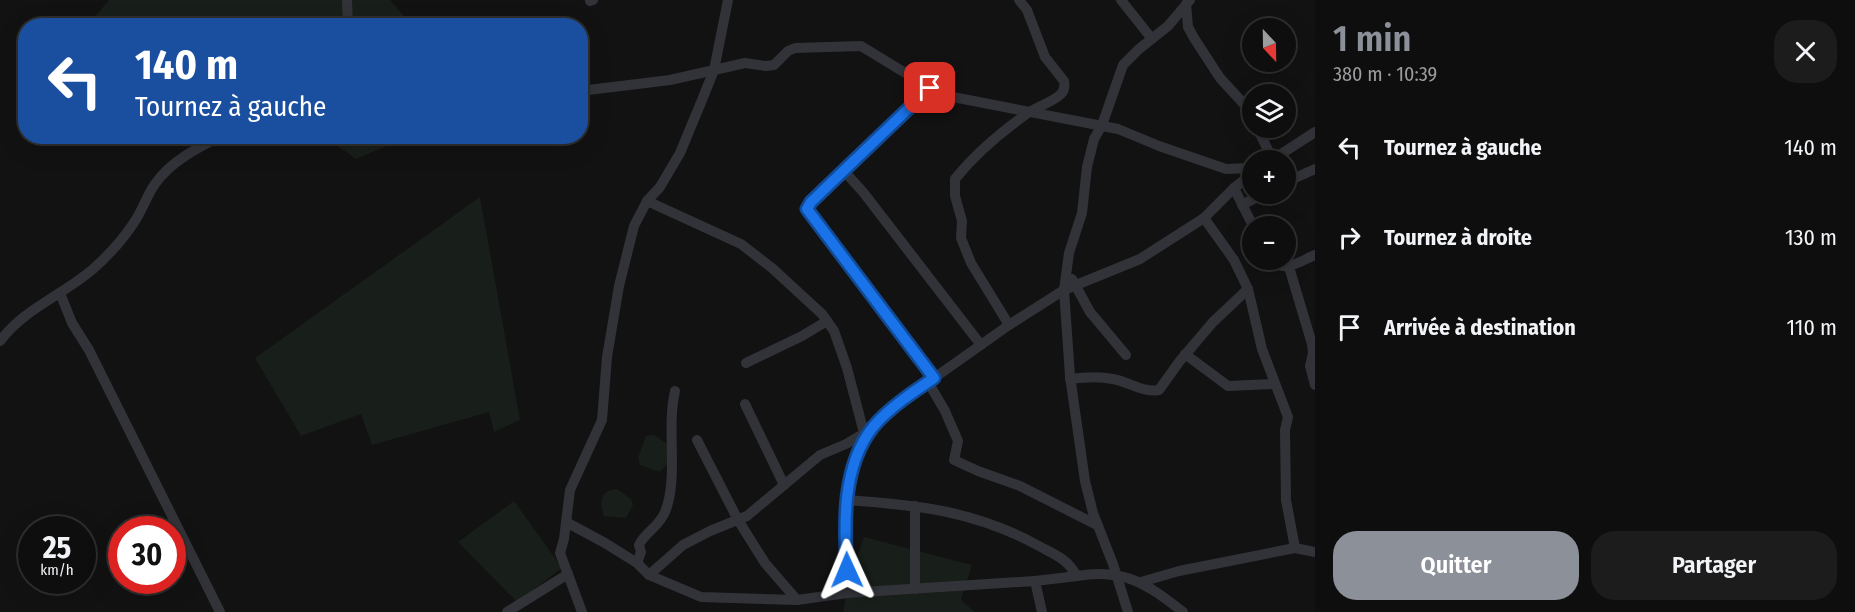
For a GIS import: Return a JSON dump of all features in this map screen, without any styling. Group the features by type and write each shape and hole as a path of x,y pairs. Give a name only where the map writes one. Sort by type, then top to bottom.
{"street":[{"path":"347,0 348,18"},
{"path":"582,612 560,553 570,490 602,420 607,357 619,286 634,226 647,201 660,188 680,153 714,70 728,0"},
{"path":"1010,325 970,263 961,238 962,221 955,196 955,179 969,161 988,143 1030,111 1059,96 1063,91 1064,81 1045,57 1027,10 1019,0"},
{"path":"1121,0 1152,39"},
{"path":"1128,612 1097,525 1086,481 1070,379 1064,290 1069,253 1082,213 1087,167 1094,139 1102,125 1124,65 1168,26 1188,2"},
{"path":"1188,2 1188,27 1220,78 1242,102"},
{"path":"588,90 670,80 745,63 774,65 788,51 795,48 861,46 930,88 953,97 1102,125 1226,169 1242,168"},
{"path":"930,88 811,202 807,209 931,380 958,441 954,460 1020,486 1097,525"},
{"path":"1287,150 1315,132"},
{"path":"0,341 20,318 60,293 109,254 136,220 154,184 168,169 205,144"},
{"path":"1296,178 1315,169"},
{"path":"844,171 864,192 981,345"},
{"path":"649,574 683,545 747,516 820,456 868,430 896,405 931,380 1064,290 1140,259 1204,218 1242,182"},
{"path":"1234,188 1248,216"},
{"path":"647,201 741,244 772,268 822,314 834,331 868,430 850,479 847,593"},
{"path":"1204,218 1234,260 1248,289 1262,349 1288,417 1285,430 1286,500 1295,548"},
{"path":"1296,264 1315,255"},
{"path":"1067,268 1090,312 1126,355"},
{"path":"1290,270 1312,344 1310,366 1315,385"},
{"path":"1070,379 1094,376 1131,384 1151,392 1160,390 1185,354 1213,322 1248,289"},
{"path":"60,293 72,322 89,350 220,612"},
{"path":"746,363 802,336 827,321"},
{"path":"1185,354 1228,386 1275,384"},
{"path":"637,563 641,552 639,545 657,527 666,512 672,475 670,410 675,391"},
{"path":"745,404 784,485"},
{"path":"697,440 738,520 765,563 797,600"},
{"path":"848,500 915,506 967,516 1021,536 1069,562 1077,576"},
{"path":"915,506 915,589"},
{"path":"566,522 637,563 649,574 700,597 797,600 847,593 1035,581 1095,573 1141,582 1183,612"},
{"path":"1141,582 1179,571 1295,548 1315,552"},
{"path":"507,612 568,574"},
{"path":"1035,581 1042,612"}],"shaded area":[{"path":"109,0 390,0 406,18 94,18"},
{"path":"335,144 391,144 356,159"},
{"path":"480,197 520,420 494,432 489,412 372,445 361,414 301,436 255,358"},
{"path":"654,435 670,446 669,462 660,472 640,465 638,458 646,436"},
{"path":"617,489 631,499 633,505 626,518 604,516 602,498 607,492"},
{"path":"514,501 562,568 517,602 458,542"},
{"path":"864,537 972,565 961,600 975,612 843,612 848,585"}],"route":[{"path":"847,570 848,500 850,479 856,458 873,428 896,405 934,378 807,209 811,202 930,88"}]}
